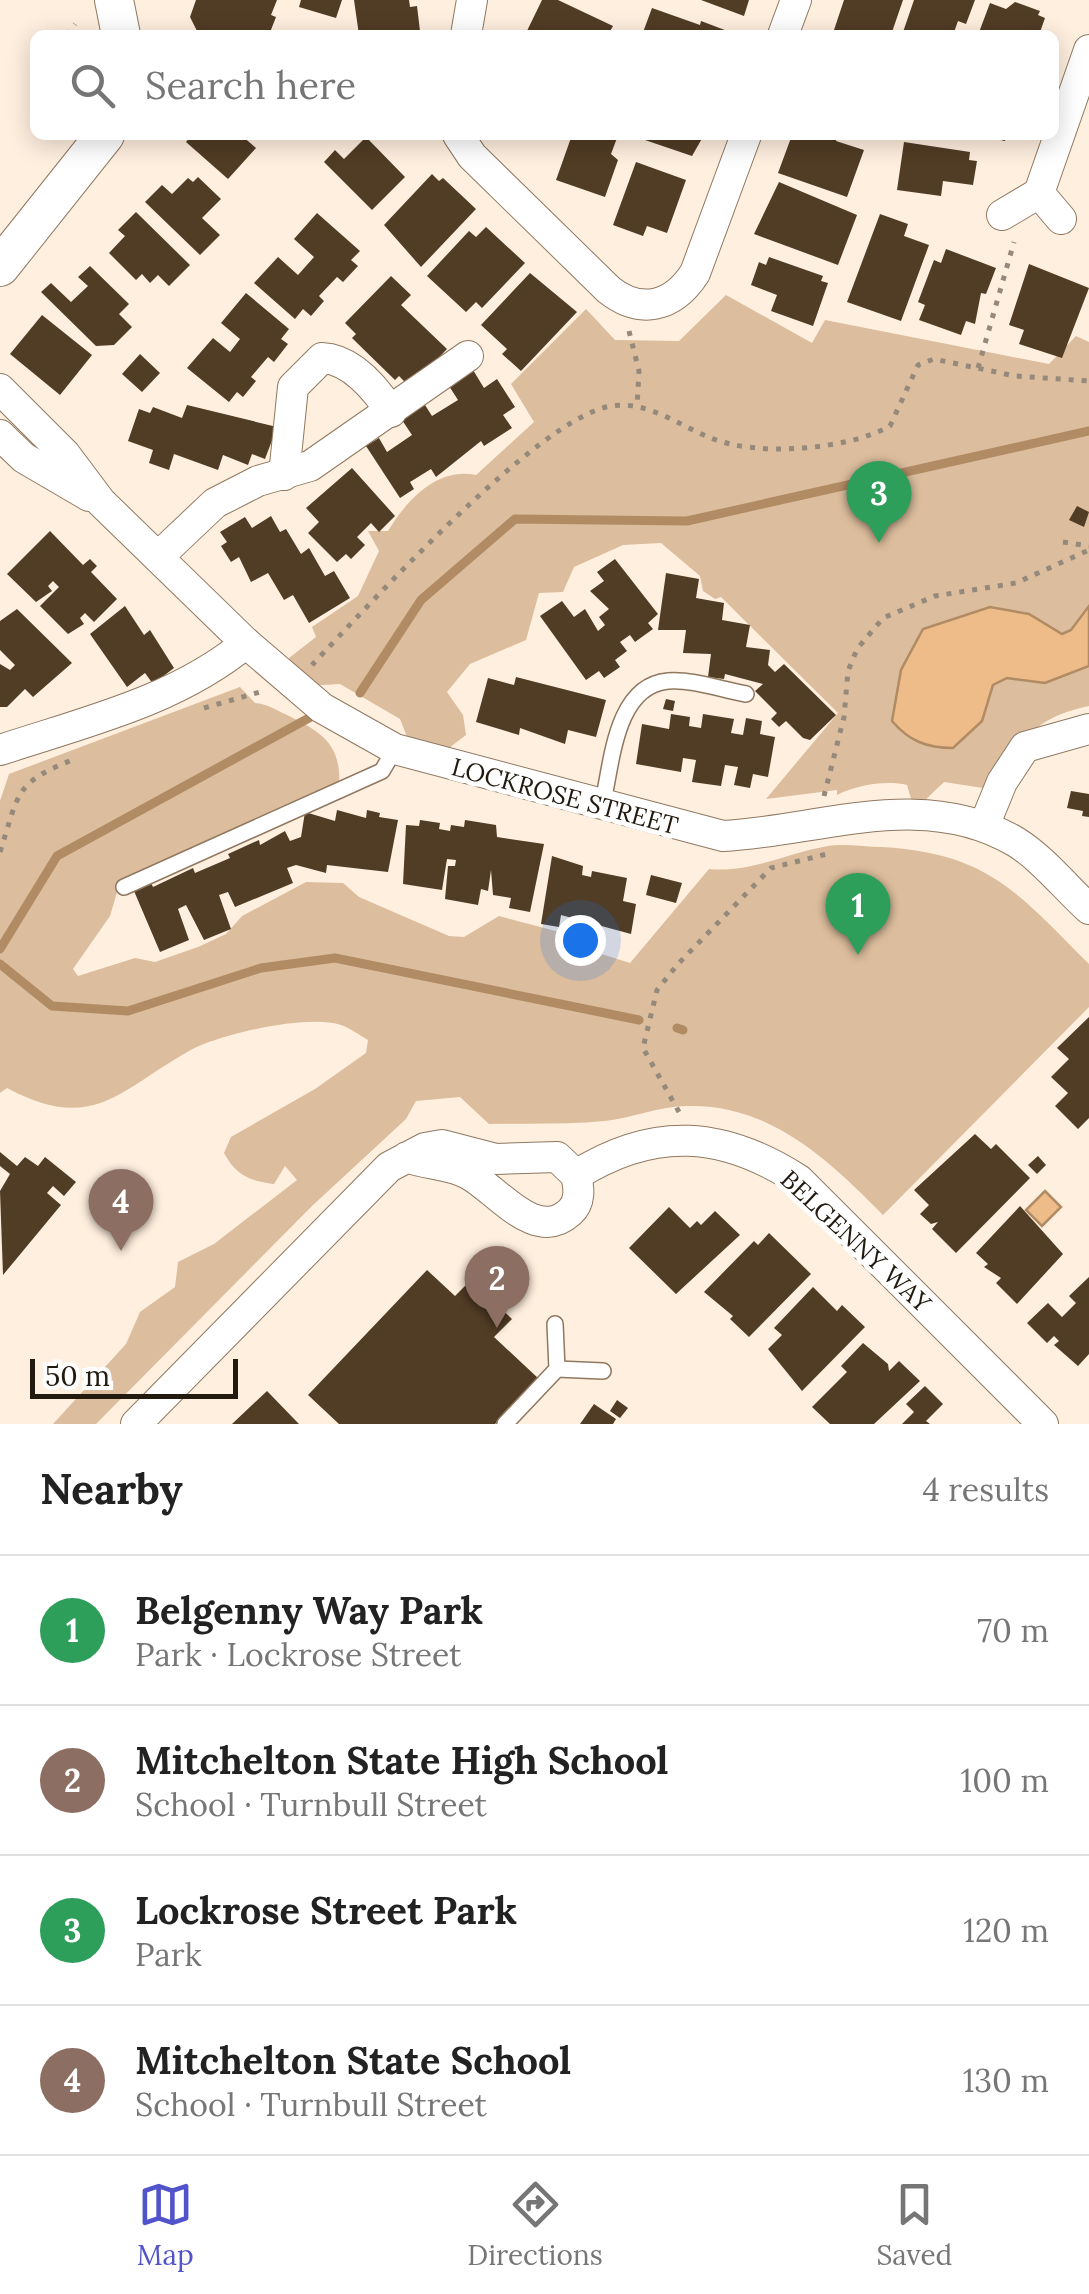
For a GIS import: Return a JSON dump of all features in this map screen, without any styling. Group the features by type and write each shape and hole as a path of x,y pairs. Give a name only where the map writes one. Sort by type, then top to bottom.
{"street":[{"path":"114,0 119,30"},
{"path":"467,30 472,0"},
{"path":"785,30 796,0"},
{"path":"1059,136 1089,50"},
{"path":"0,267 101,140"},
{"path":"462,140 486,170 628,304 648,307 684,290 744,140"},
{"path":"1007,212 1039,193 1058,140"},
{"path":"1039,193 1062,218"},
{"path":"158,558 215,503 258,481 310,466 468,356"},
{"path":"284,475 293,387 322,358 346,364 380,395 391,412"},
{"name":"LOCKROSE STREET","path":"0,389 65,454 101,502 292,685 395,749 723,836 765,834 825,820 909,813 984,826 1019,844 1089,910"},
{"name":"LOCKROSE STREET","path":"0,435 24,458 101,502"},
{"path":"0,750 179,688 212,671 246,643"},
{"path":"984,826 1002,782 1025,748 1089,729"},
{"name":"BELGENNY WAY","path":"576,1174 638,1145 686,1139 760,1155 798,1180 1044,1424"},
{"path":"136,1424 337,1215 407,1156 442,1145 496,1159 557,1157 576,1174 575,1206 556,1220 541,1221 515,1210 471,1175 444,1163 407,1156"}],"lane":[{"path":"602,806 622,721 645,690 677,681 746,694"},
{"path":"124,887 382,770 395,749"},
{"path":"505,1424 558,1369 556,1324"},
{"path":"558,1369 603,1371"}],"path":[{"path":"71,30 75,24"},
{"path":"978,368 1014,253 1007,212"},
{"path":"628,304 630,342 639,371 637,407"},
{"path":"202,709 292,685 388,584 517,462 584,415 611,406 637,407 711,438 771,451 866,436 890,426 918,365 934,359 1015,376 1089,382"},
{"path":"1063,542 1089,546"},
{"path":"0,852 21,788 33,776 83,756"}],"shaded area":[{"path":"726,295 812,343 825,320 1049,364 1076,336 1089,342 1089,706 1050,719 1037,728 983,788 944,782 923,802 912,802 907,785 890,783 862,786 837,795 837,790 766,799 838,713 721,597 715,599 703,591 700,576 661,543 623,545 574,567 563,592 539,593 526,640 470,664 447,692 463,715 466,735 445,751 408,739 400,719 340,684 305,686 289,658 316,637 312,627 358,596 379,551 368,531 388,531 404,508 436,481 448,476 476,475 534,422 511,384 586,309 615,340 679,341"},
{"path":"1089,606 1089,666 1045,683 1007,678 993,685 982,721 953,748 919,742 892,721 901,670 923,629 990,607 1029,614 1062,634 1071,630"},
{"path":"240,687 255,703 297,720 326,740 337,759 339,786 120,882 110,916 73,969 78,976 135,958 155,962 198,947 226,934 242,916 306,882 343,883 359,897 449,936 464,937 499,916 563,933 576,946 630,963 709,869 740,868 813,849 848,845 949,858 999,881 1089,964 1089,1007 883,1215 841,1174 796,1139 745,1114 688,1106 605,1121 489,1124 460,1097 416,1101 406,1119 312,1206 96,1424 53,1424 126,1344 140,1312 175,1287 178,1262 214,1244 297,1180 285,1166 274,1184 244,1176 224,1153 231,1137 315,1089 366,1053 368,1040 341,1025 286,1024 242,1032 203,1045 104,1102 84,1107 37,1101 7,1088 0,1093 0,801 9,774"},
{"path":"1045,1191 1061,1207 1042,1226 1026,1210"}],"building":[{"path":"196,0 277,0 271,30 196,30 190,17"},
{"path":"301,0 342,0 336,18 299,7"},
{"path":"354,0 409,0 410,7 417,6 420,30 358,30"},
{"path":"542,0 558,0 613,26 611,30 527,30"},
{"path":"701,0 749,0 744,16"},
{"path":"844,0 903,0 893,30 834,30"},
{"path":"914,0 975,0 966,24 958,21 955,30 904,30"},
{"path":"1015,2 1040,11 1038,15 1045,18 1041,30 980,30 990,3 1006,9"},
{"path":"652,8 725,30 644,30"},
{"path":"247,140 256,148 228,179 186,142"},
{"path":"363,140 369,140 405,177 372,210 324,162 335,150 344,159"},
{"path":"570,140 616,140 611,154 618,160 605,197 556,180"},
{"path":"645,140 701,140 692,156"},
{"path":"790,140 836,140 864,150 847,197 778,173"},
{"path":"904,142 970,152 969,160 977,161 973,185 943,181 941,196 897,190"},
{"path":"636,162 686,180 667,233 647,226 643,236 613,225"},
{"path":"432,174 439,181 443,178 476,209 421,267 384,225"},
{"path":"198,177 221,199 202,218 220,235 200,255 145,202 162,185 172,194 188,178 193,182"},
{"path":"779,182 857,215 838,265 754,234"},
{"path":"136,212 190,265 169,286 158,275 150,283 142,274 136,280 109,253 125,236 118,230"},
{"path":"317,213 360,251 351,260 358,266 343,282 337,277 319,296 324,301 311,316 303,309 295,319 254,283 278,257 298,275 314,257 294,239"},
{"path":"880,214 908,224 904,236 929,245 901,321 847,302"},
{"path":"486,227 525,263 482,308 476,302 466,312 427,276 469,231 476,237"},
{"path":"946,249 996,268 986,294 981,293 975,324 966,321 961,335 919,320 925,305 918,302 934,260 941,263"},
{"path":"769,257 823,276 821,281 828,283 813,326 771,311 777,295 751,285 759,262 766,265"},
{"path":"1029,264 1089,288 1062,358 1019,344 1024,330 1009,325"},
{"path":"90,266 129,304 119,314 132,327 114,345 96,346 41,292 51,283 71,302 88,286 78,277"},
{"path":"530,273 577,312 521,371 502,354 507,349 481,325"},
{"path":"391,276 411,295 401,305 447,349 410,387 399,376 395,380 352,338 356,334 345,323"},
{"path":"246,293 289,329 281,339 288,344 274,362 268,357 251,377 256,381 243,397 237,392 229,402 187,368 213,338 230,352 240,339 221,323"},
{"path":"42,315 92,355 60,395 10,354"},
{"path":"140,354 160,373 142,392 122,374"},
{"path":"473,370 484,388 497,379 515,407 503,415 512,428 484,446 481,441 436,477 431,469 410,482 414,489 400,498 366,446 379,438 387,452 412,435 402,420 425,405 432,416 458,400 449,386"},
{"path":"187,405 277,427 265,459 252,454 248,465 223,455 218,470 174,454 169,470 149,463 153,450 128,441 139,409 150,413 153,407 182,418"},
{"path":"352,468 395,516 379,532 371,523 357,537 365,545 351,559 346,554 337,562 308,533 319,522 306,508"},
{"path":"1077,506 1089,512 1084,527 1069,520"},
{"path":"271,516 280,532 286,529 301,554 309,548 325,576 334,571 350,598 309,623 293,595 284,600 268,573 251,582 239,557 231,562 221,546 227,542 220,532 245,517 252,528"},
{"path":"50,531 83,565 90,559 97,566 91,572 117,599 94,622 85,613 80,618 84,624 68,634 40,606 59,587 53,581 48,586 52,591 36,602 7,574"},
{"path":"615,559 658,614 648,623 653,629 635,642 630,635 620,642 627,651 615,660 620,667 604,678 599,671 586,680 540,616 562,601 574,617 585,609 598,631 605,625 599,617 609,609 590,591 604,581 597,572"},
{"path":"666,573 699,579 696,598 724,603 722,620 750,625 746,647 770,650 768,665 775,672 784,664 836,715 810,740 803,738 786,721 779,727 771,719 777,713 755,691 763,684 725,674 724,679 708,677 711,654 683,653 686,630 658,630"},
{"path":"125,606 144,635 150,630 174,668 153,684 145,673 127,687 90,634"},
{"path":"17,609 72,663 33,697 25,689 7,707 0,707 0,664 10,670 15,665 0,650 0,621"},
{"path":"516,677 606,700 596,737 568,730 565,744 520,728 519,735 476,722 488,678 514,685"},
{"path":"666,699 675,701 673,711 663,709"},
{"path":"671,714 690,717 689,726 701,728 703,714 734,719 731,733 743,735 746,718 762,721 760,734 775,737 768,777 753,774 750,788 734,785 738,767 725,765 721,786 692,782 696,760 683,758 681,772 636,764 642,724 669,729"},
{"path":"1071,791 1089,794 1089,817 1082,816 1083,811 1067,808"},
{"path":"337,810 366,818 367,810 398,820 388,872 327,865 326,873 296,865 287,868 293,883 235,907 228,892 219,895 231,929 204,940 186,905 178,909 189,940 160,952 134,891 151,883 153,887 193,868 195,873 230,858 228,854 259,840 260,845 285,831 290,841 301,837 305,812 335,821"},
{"path":"420,820 440,823 439,829 450,831 451,825 464,827 465,820 496,825 497,837 544,844 530,912 509,908 511,898 493,895 491,870 488,891 481,889 478,905 445,899 448,866 455,866 456,860 447,859 442,890 403,884 406,825 419,826"},
{"path":"552,856 583,866 582,875 591,877 592,871 627,878 623,901 636,904 631,934 561,915 559,927 541,924"},
{"path":"651,875 682,883 676,903 646,895"},
{"path":"1089,1017 1089,1118 1078,1129 1055,1106 1068,1093 1051,1077 1069,1059 1057,1048"},
{"path":"975,1134 991,1149 996,1144 1030,1178 956,1253 932,1229 938,1222 931,1224 920,1214 929,1205 914,1190"},
{"path":"0,1152 17,1166 25,1157 38,1166 45,1157 76,1182 64,1196 53,1186 47,1193 61,1205 3,1275 0,1191 10,1174 0,1166"},
{"path":"1038,1156 1046,1165 1037,1174 1028,1165"},
{"path":"1020,1206 1063,1254 1017,1304 996,1283 1001,1278 984,1267 988,1264 976,1253"},
{"path":"669,1207 690,1228 697,1221 701,1225 715,1211 740,1235 676,1294 629,1248"},
{"path":"769,1233 811,1274 749,1337 730,1319 733,1316 704,1292 754,1241 758,1245"},
{"path":"427,1270 455,1296 471,1280 512,1319 494,1337 539,1379 495,1424 339,1424 308,1395"},
{"path":"1089,1277 1089,1354 1078,1366 1054,1345 1059,1341 1054,1336 1047,1343 1027,1323 1048,1303 1062,1317 1076,1303 1069,1296"},
{"path":"813,1287 837,1311 842,1305 865,1327 802,1391 768,1349 782,1335 774,1328"},
{"path":"863,1343 888,1364 889,1371 899,1361 920,1381 874,1424 830,1424 812,1407 847,1372 841,1366"},
{"path":"925,1386 943,1404 926,1421 930,1424 902,1424 914,1412 906,1404"},
{"path":"267,1391 299,1424 232,1424"},
{"path":"617,1400 628,1408 620,1418 610,1411"},
{"path":"594,1404 616,1419 613,1424 580,1424"}],"waterway":[{"path":"360,693 421,600 515,519 687,521 1089,431"},
{"path":"0,949 57,856 318,713"},
{"path":"0,964 52,1006 128,1011 261,968 335,958 639,1020"},
{"path":"677,1028 683,1030"}],"place":[{"name":"Lockrose Street Park","path":"879,543"},
{"name":"Belgenny Way Park","path":"858,955"},
{"name":"Mitchelton State School","path":"121,1251"},
{"name":"Mitchelton State High School","path":"497,1328"}]}
